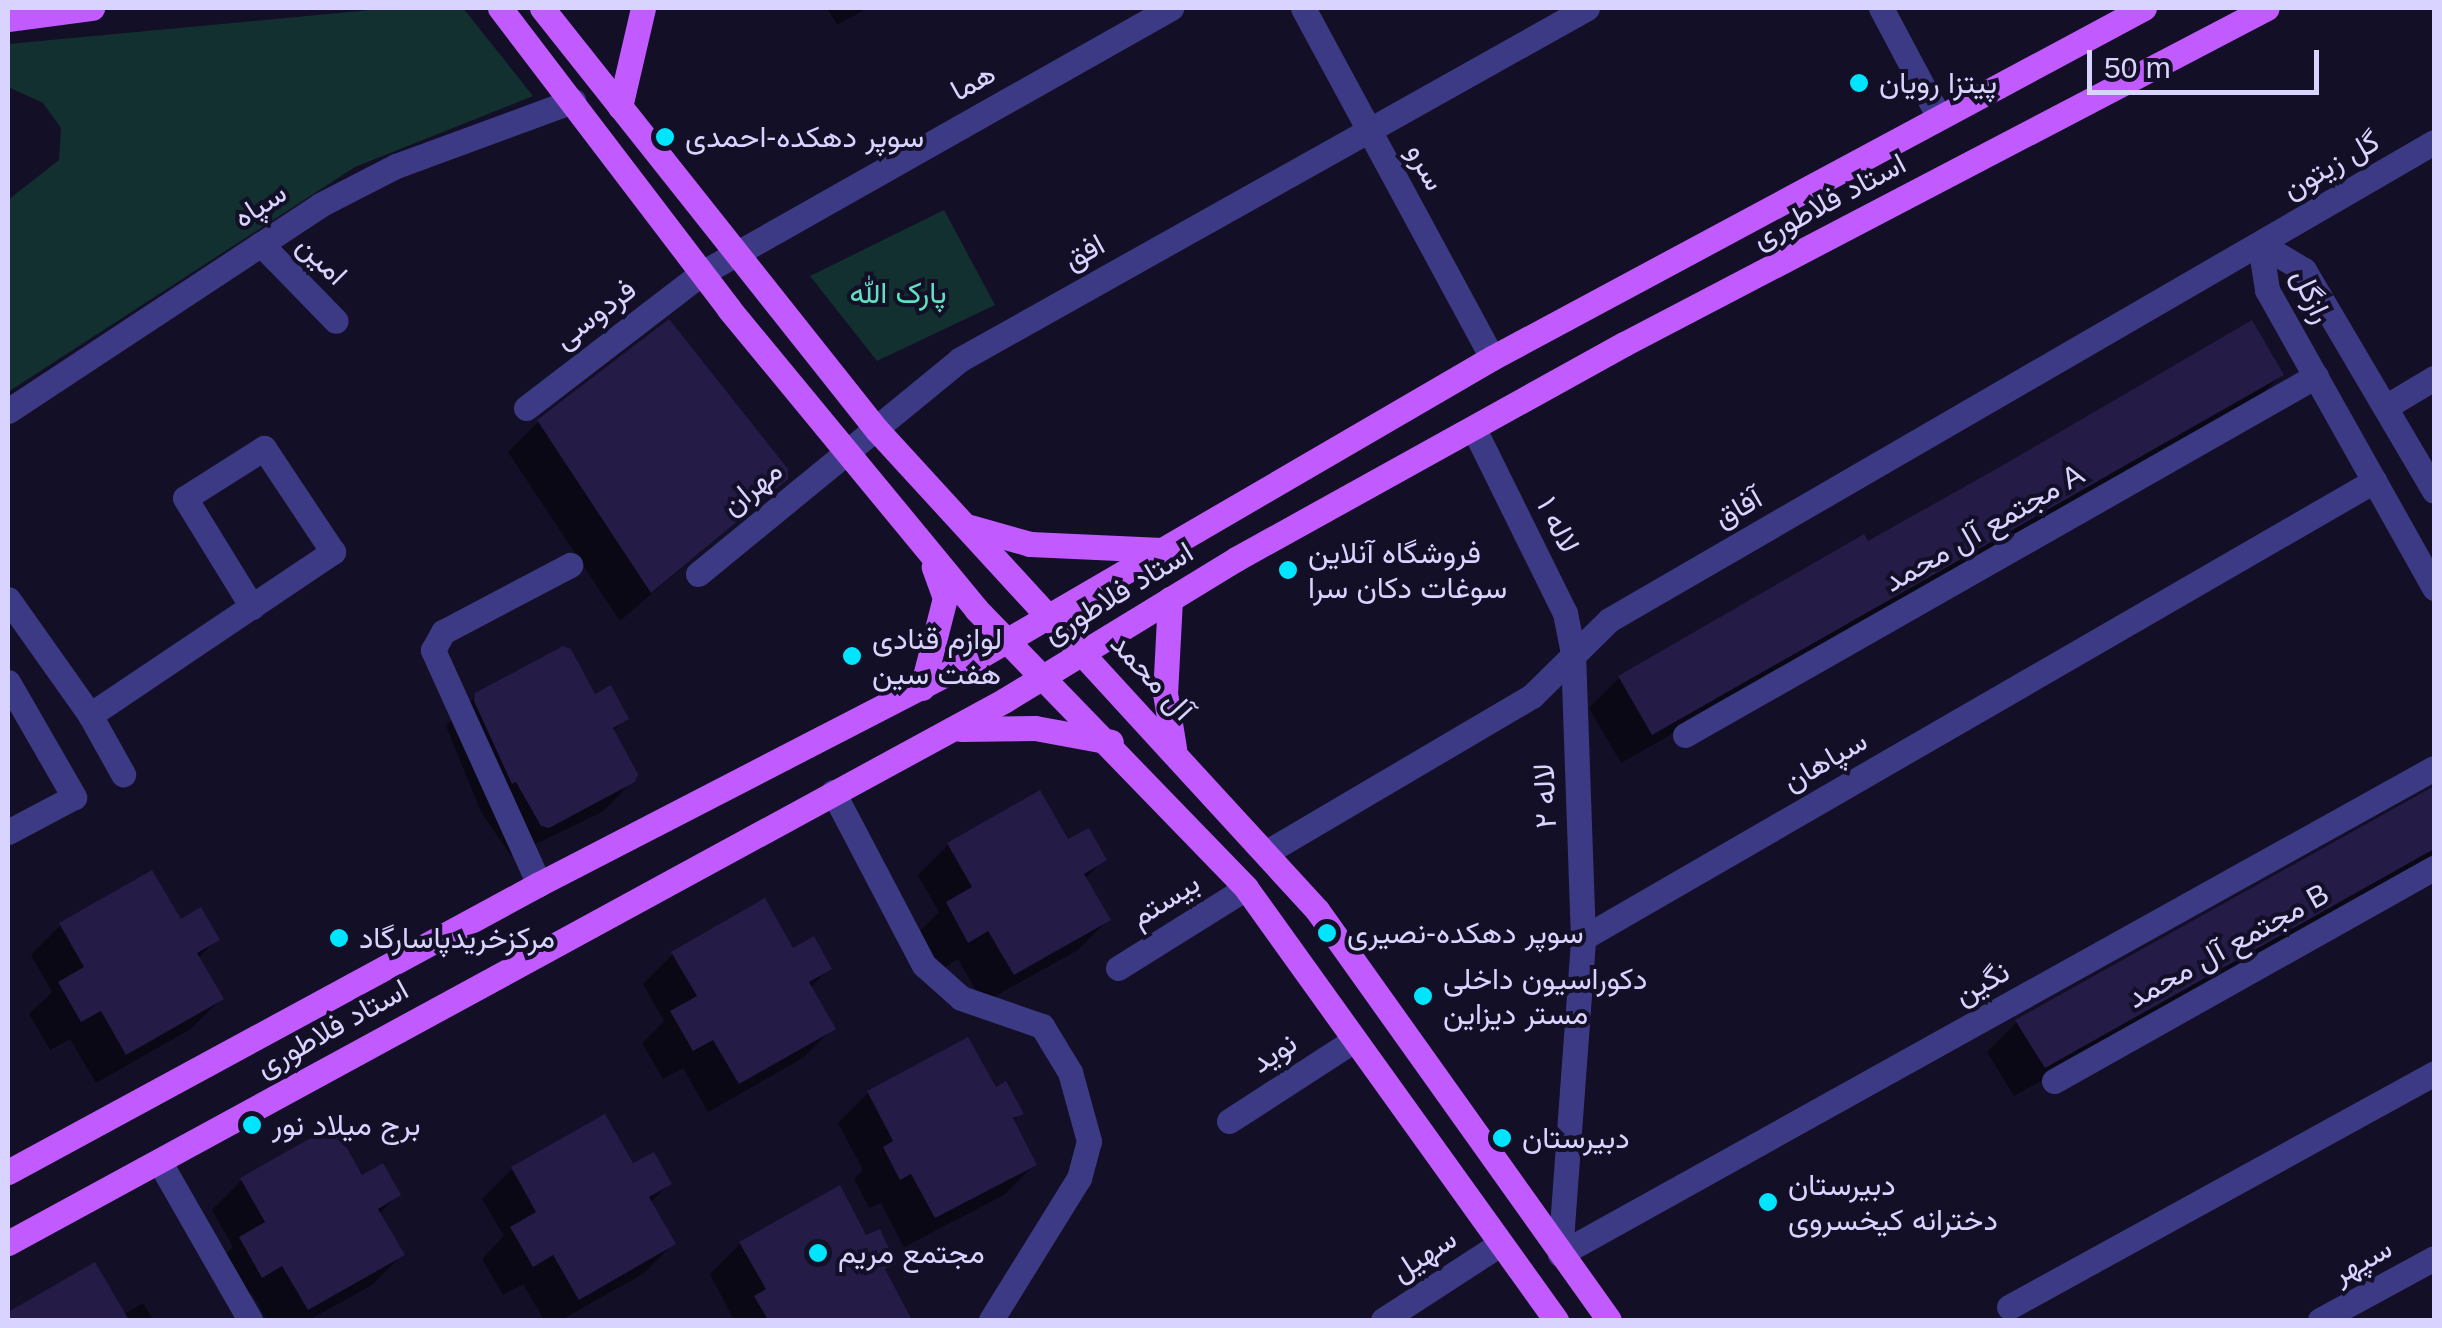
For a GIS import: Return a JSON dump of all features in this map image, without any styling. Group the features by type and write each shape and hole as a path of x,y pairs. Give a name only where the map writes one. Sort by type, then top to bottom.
{"main road":[{"path":"8,19 92,8"},
{"path":"500,8 702,273 930,553 1007,640 1111,742 1246,888 1556,1320"},
{"name":"آل محمد","path":"542,8 877,430 1174,748 1317,910 1609,1320"},
{"path":"620,107 643,8"},
{"name":"استاد فلاطوری","path":"8,1172 539,884 922,688 1492,358 2144,8"},
{"name":"استاد فلاطوری","path":"8,1243 946,731 1170,599 1474,429 2267,8"},
{"path":"968,526 1030,544 1162,550"},
{"path":"922,688 945,598 930,553"},
{"path":"1170,599 1165,693 1174,748"},
{"path":"946,731 1035,728 1111,742"}],"street":[{"name":"هما","path":"702,273 1171,8"},
{"name":"سرو","path":"1303,8 1492,358"},
{"name":"افق","path":"847,452 959,360 1587,8"},
{"path":"1881,8 1939,116"},
{"name":"سپاه","path":"8,412 260,244 396,166 573,101"},
{"name":"گل زیتون","path":"2260,244 2434,142"},
{"name":"امین","path":"260,244 336,321"},
{"name":"رازگل","path":"2260,244 2268,290 2434,588"},
{"name":"رازگل","path":"2260,244 2304,270 2434,491"},
{"name":"آفاق","path":"1267,852 1532,696 1609,620 2260,244"},
{"name":"فردوسی","path":"526,408 702,273"},
{"name":"مجتمع آل محمد A","path":"1685,735 2316,376"},
{"path":"2387,406 2434,378"},
{"name":"لاله ۱","path":"1474,429 1566,613 1573,653"},
{"path":"90,715 252,607 334,552 264,448 185,498 252,607"},
{"name":"مهران","path":"698,574 847,452"},
{"name":"سپاهان","path":"1582,938 2374,481"},
{"path":"539,884 433,650 443,632 570,565"},
{"path":"8,599 90,715 123,774"},
{"name":"لاله ۲","path":"1573,653 1582,938"},
{"path":"8,682 74,797 8,832"},
{"name":"نگین","path":"1560,1254 2434,768"},
{"path":"834,792 924,966 961,998 1042,1026 1070,1072 1089,1141 1079,1178 996,1318"},
{"name":"مجتمع آل محمد B","path":"2054,1081 2434,868"},
{"name":"بیستم","path":"1118,968 1246,888"},
{"path":"1560,1254 1582,938"},
{"name":"نوید","path":"1229,1121 1354,1040"},
{"path":"2008,1307 2434,1073"},
{"path":"159,1161 250,1320"},
{"name":"سهیل","path":"1383,1320 1500,1244"},
{"name":"سپهر","path":"2320,1320 2434,1258"}],"green space":[{"path":"392,8 463,8 533,96 355,167 8,392 8,200 59,160 61,128 43,103 8,87 8,44"},
{"name":"پارک الله","path":"944,210 995,305 877,361 810,276"}],"building":[{"path":"669,319 788,469 788,479 651,593 537,420"},
{"path":"2252,320 2284,375 1652,735 1618,676 1864,534 1868,541"},
{"path":"563,646 571,649 595,694 611,685 629,719 613,728 638,774 635,782 549,828 541,826 516,782 512,784 474,701 475,693"},
{"path":"2434,786 2434,849 2045,1068 2015,1020"},
{"path":"1040,790 1068,839 1089,828 1107,860 1084,874 1111,920 1014,975 988,931 968,943 946,902 972,887 947,843"},
{"path":"152,870 181,919 201,907 220,940 197,953 224,999 126,1055 101,1011 81,1022 58,982 84,967 59,923"},
{"path":"765,898 793,948 814,936 832,969 809,982 836,1029 739,1084 713,1040 693,1051 670,1011 697,996 671,952"},
{"path":"968,1037 996,1087 1006,1081 1024,1114 1013,1118 1037,1165 935,1218 911,1174 900,1180 883,1147 893,1141 867,1091"},
{"path":"605,1114 633,1163 654,1152 672,1184 649,1197 676,1244 579,1300 553,1255 533,1267 510,1227 536,1212 511,1167"},
{"path":"334,1125 362,1175 383,1163 401,1195 378,1209 405,1255 308,1310 282,1266 262,1278 239,1237 265,1222 240,1178"},
{"name":"مجتمع مریم","path":"840,1185 866,1235 880,1229 896,1264 885,1269 912,1320 768,1320 754,1296 766,1289 739,1242"},
{"path":"95,1262 129,1320 8,1320 8,1312"}],"place":[{"name":"پیتزا رویان","path":"1859,83"},
{"name":"سوپر دهکده-احمدی","path":"665,137"},
{"name":"فروشگاه آنلاین سوغات دکان سرا","path":"1288,570"},
{"name":"لوازم قنادی هفت سین","path":"852,656"},
{"name":"سوپر دهکده-نصیری","path":"1327,933"},
{"name":"مرکزخریدپاسارگاد","path":"339,938"},
{"name":"دکوراسیون داخلی مستر دیزاین","path":"1423,996"},
{"name":"برج میلاد نور","path":"252,1125"},
{"name":"دبیرستان","path":"1502,1138"},
{"name":"دبیرستان دخترانه کیخسروی","path":"1768,1202"},
{"name":"مجتمع مریم","path":"818,1253"}]}
